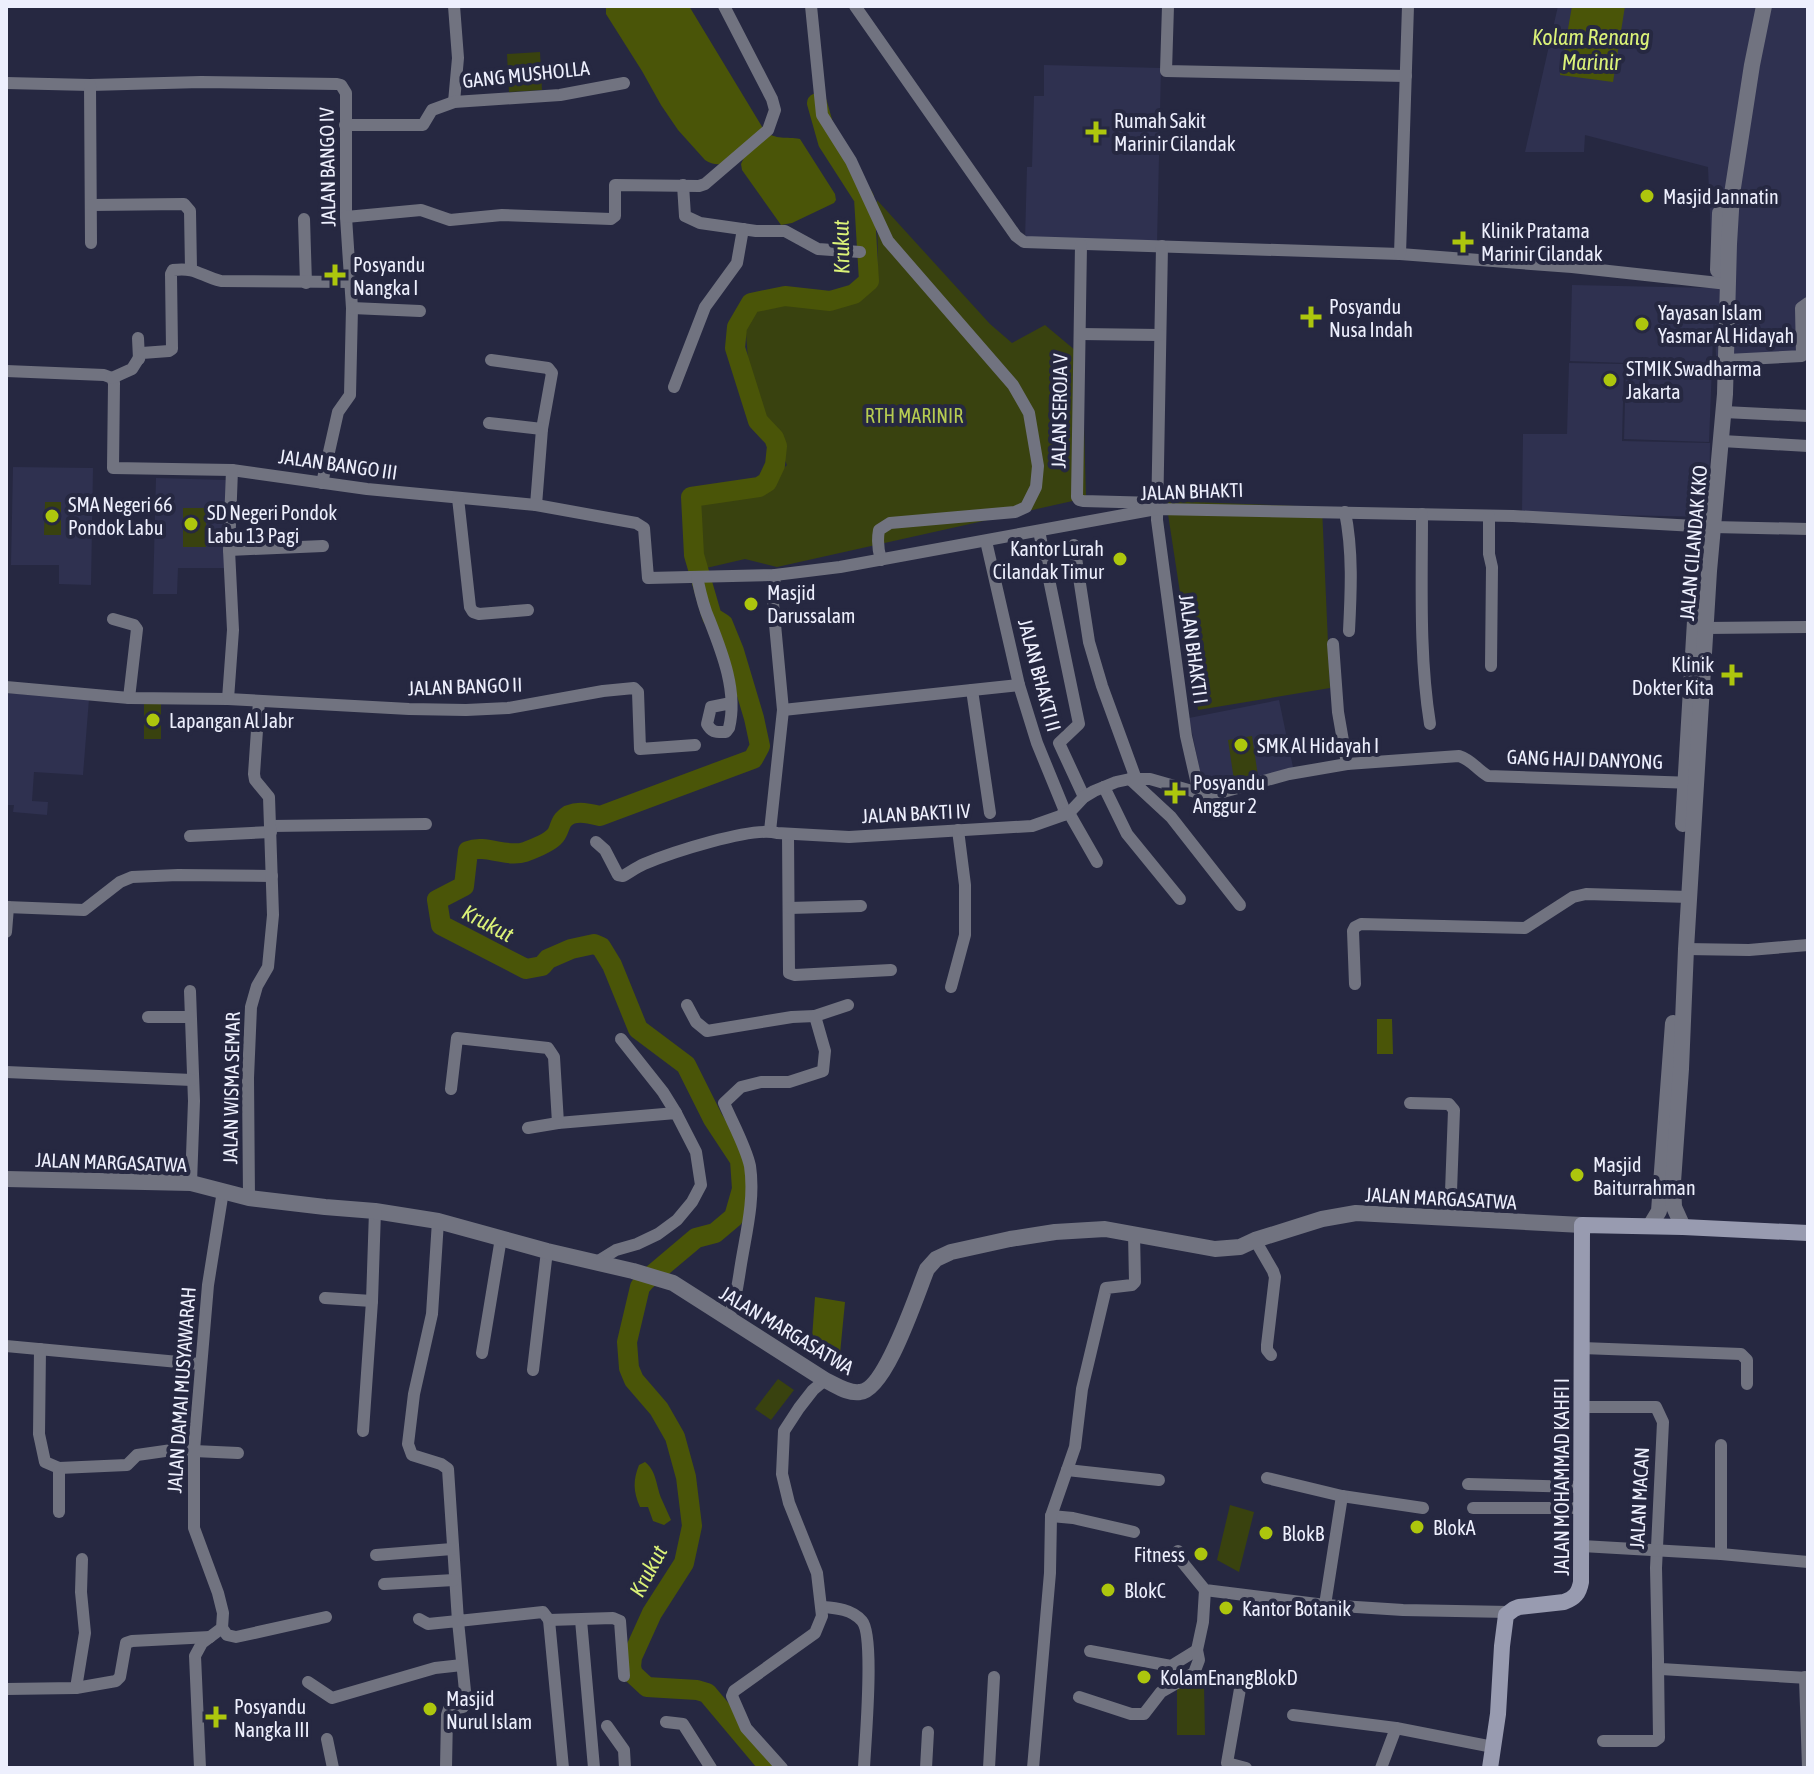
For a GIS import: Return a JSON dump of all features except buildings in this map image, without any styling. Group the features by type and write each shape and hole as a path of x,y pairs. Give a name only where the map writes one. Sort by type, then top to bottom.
{"main road":[{"name":"JALAN MARGASATWA","path":"1582,1225 1808,1233"},
{"name":"JALAN MOHAMMAD KAHFI I","path":"1509,1612 1519,1607 1564,1602 1575,1596 1581,1582 1582,1225"},
{"path":"1490,1768 1498,1714 1505,1618 1509,1612"}],"street":[{"path":"454,6 458,58 454,102"},
{"path":"346,217 421,210 450,220 502,215 611,219 615,216 615,185 705,184 766,132 775,110 724,6"},
{"path":"811,6 822,115 851,161 888,241 1013,385 1029,413 1038,466 1036,487 1026,507 1015,512 890,523 878,534 881,560"},
{"path":"855,6 1016,236 1024,242 1400,254 1572,267 1723,283"},
{"path":"1168,6 1166,71 1406,76"},
{"path":"1400,254 1408,6"},
{"name":"JALAN CILANDAK KKO","path":"1692,783 1694,633 1722,441 1727,360 1718,242 1722,192 1753,6"},
{"name":"JALAN CILANDAK KKO","path":"1650,1226 1659,1211 1706,628 1712,444 1723,283 1735,173 1764,6"},
{"name":"JALAN BANGO IV","path":"6,83 341,85 346,93 346,217 352,282 350,395 338,412 322,483"},
{"name":"GANG MUSHOLLA","path":"345,125 423,125 432,110 454,102 560,95 624,83"},
{"path":"90,85 91,243"},
{"path":"683,185 685,216 700,223 756,231 785,231 818,249 860,252"},
{"path":"92,205 184,204 190,211 191,269"},
{"path":"304,219 306,283"},
{"path":"674,387 705,307 737,263 743,229"},
{"name":"JALAN SEROJA V","path":"1081,245 1077,497 1083,501 1156,506"},
{"name":"JALAN BHAKTI I","path":"1162,246 1156,506 1186,736 1199,793"},
{"path":"6,371 104,375 112,378 132,369 145,352 169,351 172,349 173,270 191,269 221,281 352,282"},
{"path":"1727,360 1802,356 1801,308 1808,303"},
{"path":"352,308 420,311"},
{"path":"1080,334 1160,335"},
{"path":"138,338 139,359"},
{"path":"491,360 548,368 552,373 542,429 536,505"},
{"name":"JALAN BANGO III","path":"112,378 113,468 232,470 322,483 536,505 636,523 644,528 646,560"},
{"path":"1724,412 1808,416"},
{"path":"489,423 542,429"},
{"path":"1722,441 1808,446"},
{"path":"228,699 233,630 229,550 232,470"},
{"path":"458,498 473,612 528,610"},
{"name":"JALAN BHAKTI","path":"646,560 648,578 775,575 986,541 1156,506 1808,529"},
{"path":"1345,512 1349,529 1349,631"},
{"path":"1422,514 1425,689 1430,724"},
{"path":"1489,516 1491,666"},
{"path":"1039,531 1079,724 1059,743 1084,797"},
{"name":"JALAN BHAKTI II","path":"986,541 1019,685 1037,743 1066,814"},
{"path":"1074,545 1089,642 1133,779 1171,817 1240,905"},
{"path":"229,550 323,546"},
{"path":"770,831 783,710 773,603 775,575"},
{"path":"696,577 725,661 731,703"},
{"path":"113,619 134,625 137,629 129,698"},
{"path":"1706,628 1808,627"},
{"path":"1333,644 1338,712 1347,764"},
{"path":"783,710 1019,685"},
{"name":"JALAN BANGO II","path":"6,687 129,698 228,699 409,709 508,708 634,688 638,692 640,749 695,745"},
{"path":"972,690 990,813"},
{"name":"JALAN WISMA SEMAR","path":"249,1198 251,1007 257,986 268,967 273,915 269,797 255,780 254,774 259,701"},
{"name":"GANG HAJI DANYONG","path":"1066,814 1084,797 1104,787 1133,779 1150,779 1199,793 1223,792 1289,774 1347,764 1459,756 1470,760 1488,776 1692,783"},
{"path":"1104,787 1127,834 1180,899"},
{"path":"1066,814 1079,829 1097,862"},
{"name":"JALAN BAKTI IV","path":"596,842 605,850 618,875 623,876 643,864 754,832 849,837 1032,826 1066,814"},
{"path":"190,836 271,829 426,824"},
{"path":"951,987 965,935 965,885 958,830"},
{"path":"788,834 789,973 891,970"},
{"path":"6,932 7,907 84,910 120,882 132,877 272,876"},
{"path":"1355,984 1353,931 1361,924 1525,928 1573,897 1586,894 1684,897"},
{"name":"JALAN CILANDAK KKO","path":"1683,1227 1674,1207 1673,1182 1686,949 1684,897"},
{"path":"789,908 861,906"},
{"path":"1686,949 1749,950 1808,945"},
{"path":"190,991 194,1101 191,1183"},
{"path":"687,1005 696,1022 707,1031 815,1016 848,1005"},
{"path":"728,1318 740,1272 751,1182 749,1163 724,1103 741,1087 761,1082 789,1082 823,1071 825,1051 815,1016"},
{"path":"148,1017 190,1017"},
{"path":"451,1089 457,1038 548,1048 554,1057 558,1123"},
{"path":"595,1263 616,1250 658,1234 677,1220 701,1185 696,1152 676,1113 621,1039"},
{"path":"6,1072 192,1080"},
{"path":"1410,1103 1449,1104 1454,1110 1450,1219"},
{"path":"528,1128 676,1113"},
{"name":"JALAN MARGASATWA","path":"6,1179 191,1183 249,1198 438,1221 673,1283 825,1380 850,1392 861,1393 875,1384 888,1365 927,1269 936,1259 951,1252 1055,1232 1105,1229 1215,1249 1240,1247 1322,1219 1356,1213 1582,1225"},
{"name":"JALAN DAMAI MUSYAWARAH","path":"222,1628 223,1613 218,1593 194,1528 194,1450 208,1285 223,1191"},
{"path":"363,1431 375,1211"},
{"path":"438,1221 432,1314 414,1394 408,1444 412,1455 448,1469 454,1580 466,1701 463,1707 449,1709 447,1715 446,1768"},
{"path":"1033,1768 1050,1573 1051,1516 1075,1447 1082,1389 1106,1288 1135,1282 1134,1233"},
{"path":"482,1353 501,1238"},
{"path":"1255,1240 1275,1277 1267,1350 1271,1355"},
{"path":"533,1370 547,1251"},
{"path":"325,1298 372,1301"},
{"path":"6,1346 200,1364"},
{"path":"1582,1348 1741,1354 1747,1360 1747,1384"},
{"path":"40,1349 39,1434 45,1462 59,1468 127,1465 137,1455 172,1450 238,1453"},
{"path":"782,1768 746,1728 732,1696 734,1691 815,1633 822,1616 817,1573 789,1503 782,1474 784,1431 813,1390 825,1380"},
{"name":"JALAN MACAN","path":"1583,1407 1656,1407 1663,1422 1657,1551 1659,1738 1655,1741 1603,1741"},
{"path":"1721,1445 1721,1554"},
{"path":"59,1468 59,1512"},
{"path":"1067,1470 1159,1480"},
{"path":"1267,1478 1342,1496 1423,1508"},
{"path":"1468,1484 1581,1487"},
{"path":"1325,1605 1342,1496"},
{"path":"1473,1508 1581,1508"},
{"path":"1051,1516 1134,1532"},
{"path":"1582,1546 1808,1562"},
{"path":"376,1555 452,1549"},
{"path":"1079,1697 1131,1714 1144,1714 1161,1692 1194,1673 1199,1660 1197,1650 1205,1590 1183,1563 1178,1551"},
{"path":"76,1688 85,1633 82,1559"},
{"path":"384,1584 454,1580"},
{"path":"1205,1590 1325,1605 1509,1612"},
{"path":"822,1607 843,1609 861,1619 866,1628 869,1650 864,1768"},
{"path":"419,1619 428,1624 543,1612 549,1620 563,1768"},
{"path":"200,1768 195,1656 202,1643 222,1628 227,1635 236,1637 326,1617"},
{"path":"549,1620 613,1618 620,1621 624,1676"},
{"path":"581,1620 594,1768"},
{"path":"6,1689 76,1688 116,1681 120,1677 126,1643 210,1637"},
{"path":"1090,1651 1171,1666 1197,1650"},
{"path":"308,1682 332,1698 435,1668 462,1665"},
{"path":"1658,1665 1665,1670 1807,1678 1808,1766"},
{"path":"989,1768 994,1677"},
{"path":"1240,1689 1227,1763 1246,1768"},
{"path":"1293,1715 1396,1728 1493,1747"},
{"path":"666,1722 683,1724 711,1768"},
{"path":"607,1726 624,1750 625,1768"},
{"path":"1381,1768 1396,1728"},
{"path":"926,1768 928,1732"},
{"path":"327,1739 333,1768"}],"shaded area":[{"path":"1558,6 1808,6 1808,352 1716,356 1714,314 1712,364 1693,364 1712,366 1709,442 1624,439 1626,363 1570,361 1572,285 1713,288 1708,167 1585,135 1584,152 1525,152"},
{"name":"Rumah Sakit Marinir Cilandak","path":"1044,65 1161,68 1157,244 1025,240 1027,167 1032,167 1034,96 1044,96"},
{"path":"1569,363 1624,364 1622,441 1710,443 1709,517 1522,513 1523,434 1567,434"},
{"name":"SMA Negeri 66 Pondok Labu","path":"13,467 93,468 91,585 59,584 59,565 11,565"},
{"name":"SD Negeri Pondok Labu 13 Pagi","path":"156,478 227,480 228,568 178,568 177,594 153,594"},
{"path":"6,693 89,699 83,775 34,772 32,801 48,802 47,815 13,812 14,805 6,805"},
{"name":"SMK Al Hidayah I","path":"1279,700 1294,772 1204,790 1189,718"}],"green space":[{"path":"540,52 542,90 509,92 507,54"},
{"name":"RTH MARINIR","path":"877,200 990,324 1012,343 1045,325 1082,356 1086,498 777,567 745,559 702,569 701,502 766,486 787,465 750,384 743,297 860,294 878,266"},
{"path":"1166,501 1322,507 1330,688 1198,710"},
{"path":"45,502 61,502 61,535 44,535"},
{"path":"183,508 206,508 206,547 183,547"},
{"name":"Lapangan Al Jabr","path":"144,702 161,702 161,739 144,739"},
{"path":"1252,736 1258,776 1234,780 1228,740"},
{"path":"778,1379 794,1390 771,1420 755,1409"},
{"path":"1230,1505 1254,1512 1239,1572 1217,1560"},
{"path":"1177,1686 1204,1686 1205,1735 1177,1735"}],"water":[{"path":"606,6 689,6 764,130 777,137 800,139 835,194 834,203 781,225 742,170 746,153 721,164 705,160 661,105 606,14"},
{"name":"Kolam Renang Marinir","path":"1572,6 1625,6 1613,82 1560,75"},
{"path":"1377,1019 1392,1019 1393,1054 1377,1054"},
{"path":"815,1297 845,1302 839,1364 833,1365 811,1352"},
{"path":"645,1462 654,1475 671,1520 664,1525 653,1521 648,1507 640,1507 636,1496 636,1476 639,1465"}],"waterway":[{"name":"Krukut","path":"770,1768 707,1693 647,1687 633,1674 631,1667 632,1657 652,1613 684,1563 692,1526 686,1477 675,1437 659,1409 634,1380 629,1368 627,1342 640,1287 645,1281 696,1238 715,1233 734,1217 742,1189 740,1160 713,1119 686,1065 638,1029 612,965 601,947 594,944 571,949 548,959 542,966 526,969 441,925 437,900 464,886 468,851 525,852 551,839 563,820 571,814 600,816 753,759 760,746 734,651 723,624 712,617 694,555 691,497 759,487 767,482 775,465 777,446 774,438 758,421 735,348 737,327 751,303 785,296 830,301 854,294 869,281 864,198 828,142 817,103"}],"place":[{"name":"Rumah Sakit Marinir Cilandak","path":"1096,132"},
{"name":"Masjid Jannatin","path":"1647,196"},
{"name":"Klinik Pratama Marinir Cilandak","path":"1463,242"},
{"name":"Posyandu Nangka I","path":"335,275"},
{"name":"Posyandu Nusa Indah","path":"1311,317"},
{"name":"Yayasan Islam Yasmar Al Hidayah","path":"1642,324"},
{"name":"STMIK Swadharma Jakarta","path":"1610,380"},
{"name":"SMA Negeri 66 Pondok Labu","path":"52,516"},
{"name":"SD Negeri Pondok Labu 13 Pagi","path":"191,524"},
{"name":"Kantor Lurah Cilandak Timur","path":"1120,559"},
{"name":"Masjid Darussalam","path":"751,604"},
{"name":"Klinik Dokter Kita","path":"1732,675"},
{"name":"Lapangan Al Jabr","path":"153,720"},
{"name":"SMK Al Hidayah I","path":"1241,745"},
{"name":"Posyandu Anggur 2","path":"1175,793"},
{"name":"Masjid Baiturrahman","path":"1577,1175"},
{"name":"BlokA","path":"1417,1527"},
{"name":"BlokB","path":"1266,1533"},
{"name":"Fitness","path":"1201,1554"},
{"name":"BlokC","path":"1108,1590"},
{"name":"Kantor Botanik","path":"1226,1608"},
{"name":"KolamEnangBlokD","path":"1144,1677"},
{"name":"Masjid Nurul Islam","path":"430,1709"},
{"name":"Posyandu Nangka III","path":"216,1717"}]}
